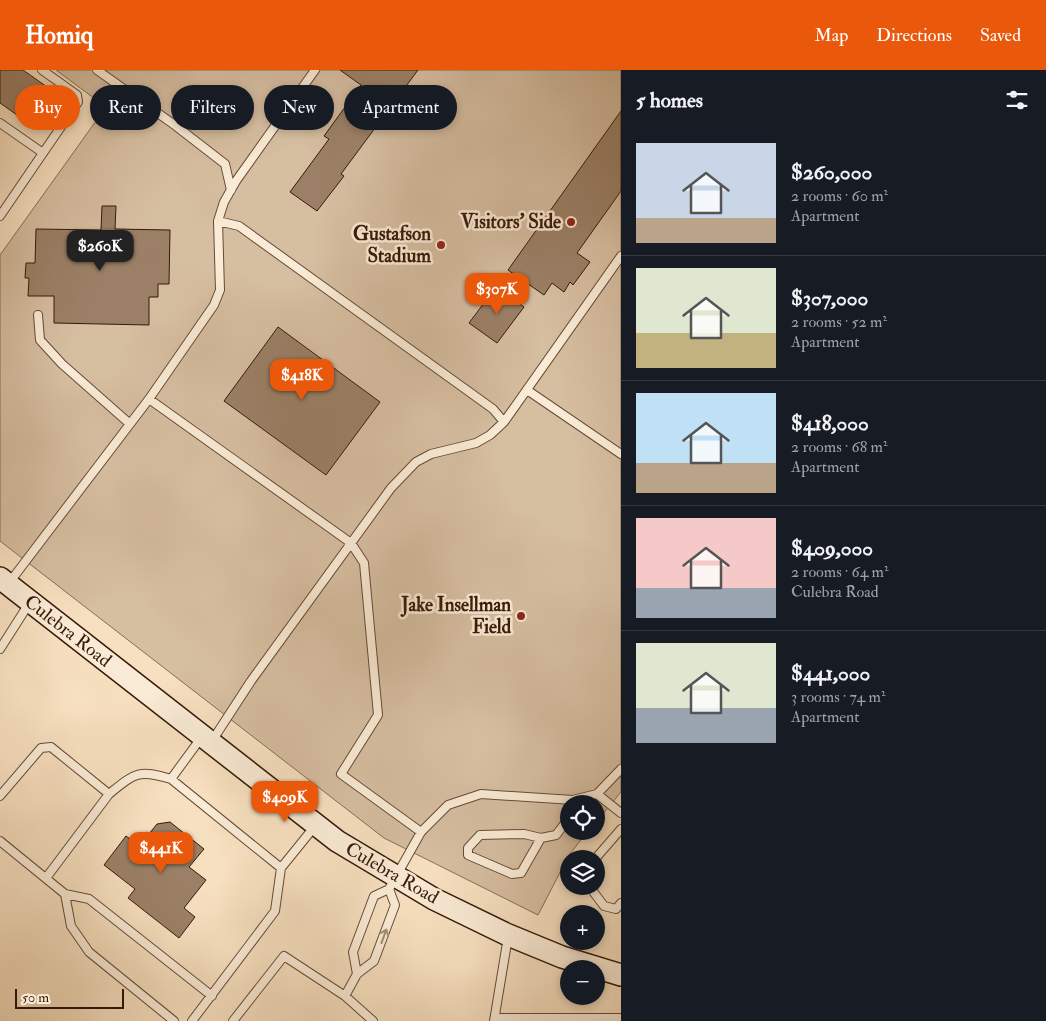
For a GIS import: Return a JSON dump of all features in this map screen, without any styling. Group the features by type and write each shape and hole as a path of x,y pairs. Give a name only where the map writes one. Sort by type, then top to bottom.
{"main road":[{"name":"Culebra Road","path":"4,581 392,882 434,899 508,935 562,957 621,975"}],"lane":[{"path":"0,216 78,102 77,95 42,70"},
{"path":"97,70 176,126 225,164 231,190"},
{"path":"4,581 130,424 214,305 220,290 218,220 224,202 315,70"},
{"path":"0,123 43,153"},
{"path":"218,220 239,226 493,409 504,422"},
{"path":"171,779 207,739 251,681 391,488 416,462 431,454 476,443 490,435 504,422 621,256"},
{"path":"38,316 40,340 62,364 130,424"},
{"path":"526,390 621,454"},
{"path":"149,399 350,543 364,563 378,715 341,774 420,832"},
{"path":"1,646 30,601"},
{"path":"0,796 41,748 51,746 109,794"},
{"path":"594,795 621,768"},
{"path":"46,878 109,794 128,778 140,773 149,772 171,779 281,868"},
{"path":"357,974 353,952 374,896 392,882 420,832 448,805 481,794 560,801"},
{"path":"597,794 621,813"},
{"path":"192,1021 275,912 281,868 316,824"},
{"path":"603,850 621,829"},
{"path":"541,838 521,873 512,874 468,855 468,848 480,835 524,834 541,838 556,835 560,830"},
{"path":"0,841 65,894 89,899 212,996"},
{"path":"346,996 357,974 374,961 395,906 392,882"},
{"path":"65,894 71,926 89,952 174,1021"},
{"path":"596,895 604,906 616,909 621,903"},
{"path":"508,935 494,1020 621,1018"},
{"path":"233,1021 284,956 346,996 373,1021"}],"shaded area":[{"path":"56,70 621,70 621,792 605,811 605,795 560,795 560,840 581,840 573,850 560,850 560,872 538,915 384,838 0,541 0,255 90,129 161,130 161,85 90,85 90,95 80,88 80,85 76,85"}],"building":[{"path":"0,70 23,70 44,85 15,85 15,114 0,103"},
{"path":"340,70 418,70 407,85 361,85"},
{"path":"344,108 344,130 374,130 341,174 344,176 317,211 290,192 329,139 324,136 328,130 334,130 334,122"},
{"name":"Visitors' Side","path":"621,111 621,191 577,253 590,262 573,285 570,282 564,292 552,283 544,295 508,270"},
{"path":"102,206 116,206 115,229 170,230 169,284 158,284 158,297 149,297 149,325 54,323 54,296 28,296 29,278 25,278 26,263 35,263 36,229 101,230"},
{"path":"496,287 524,307 497,343 469,323"},
{"path":"278,327 380,402 326,475 224,401"},
{"path":"170,822 204,849 189,867 206,880 184,908 195,917 179,938 128,898 135,889 104,865 126,836 137,844 146,832 149,834 157,824"}],"place":[{"name":"Visitors' Side","path":"571,222"},
{"name":"Gustafson Stadium","path":"441,245"},
{"name":"Jake Insellman Field","path":"521,616"}]}
